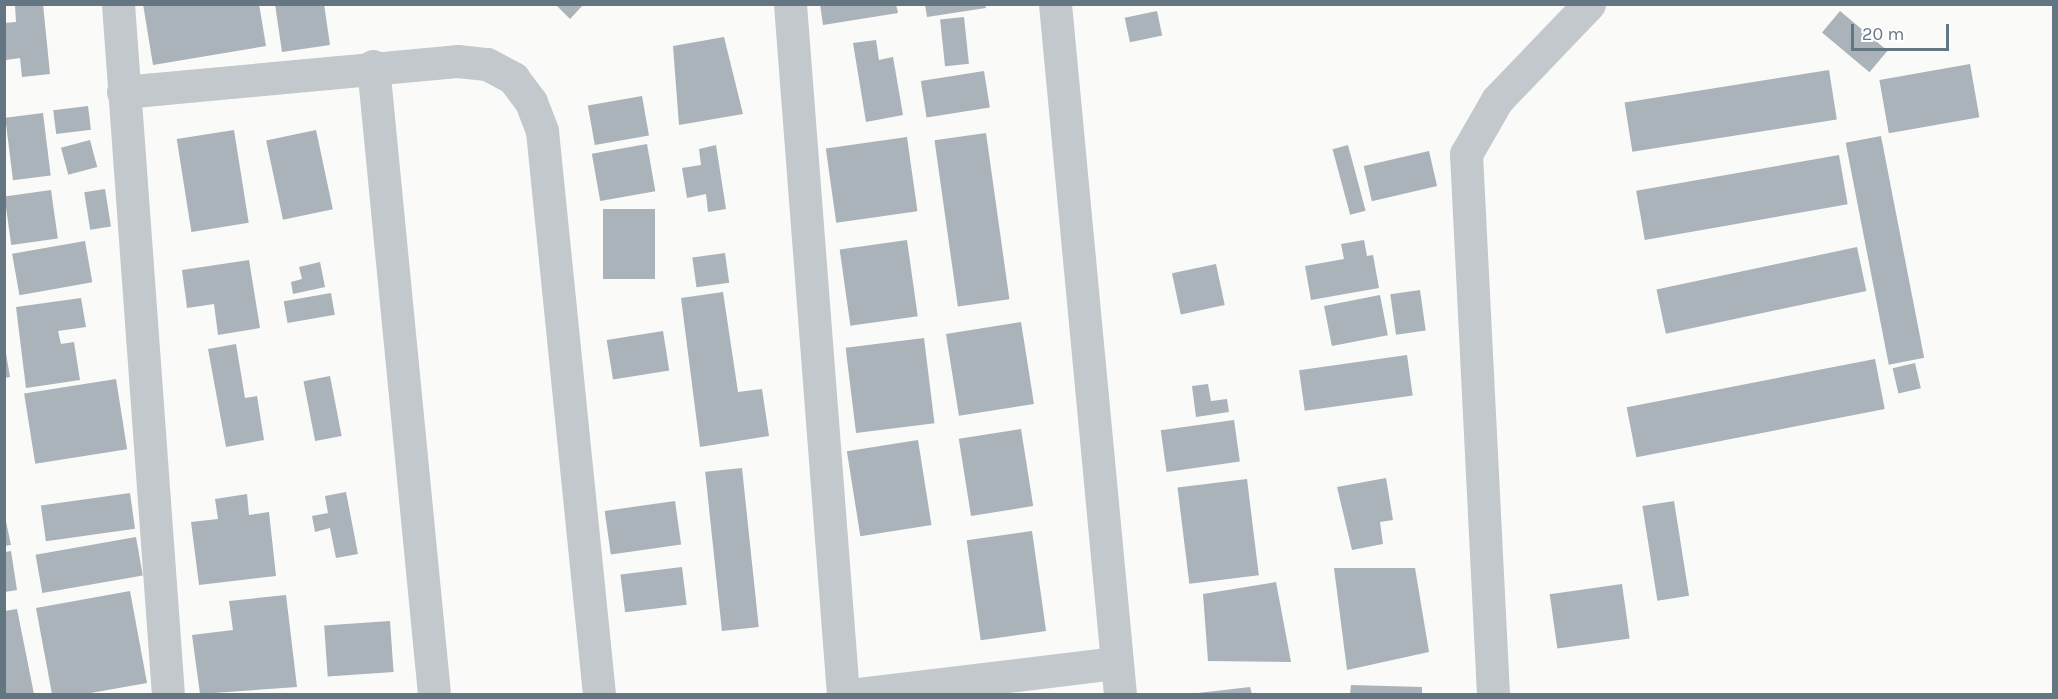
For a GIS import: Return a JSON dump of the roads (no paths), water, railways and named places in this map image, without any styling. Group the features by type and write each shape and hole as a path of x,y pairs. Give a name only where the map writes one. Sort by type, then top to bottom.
{"street":[{"path":"118,4 168,694"},
{"path":"790,4 843,694"},
{"path":"859,694 1118,679 1055,4"},
{"path":"1493,694 1466,154 1497,100 1589,4"},
{"path":"123,92 374,66 487,64 513,78 531,102 538,121 599,694"},
{"path":"374,66 434,694"}]}
